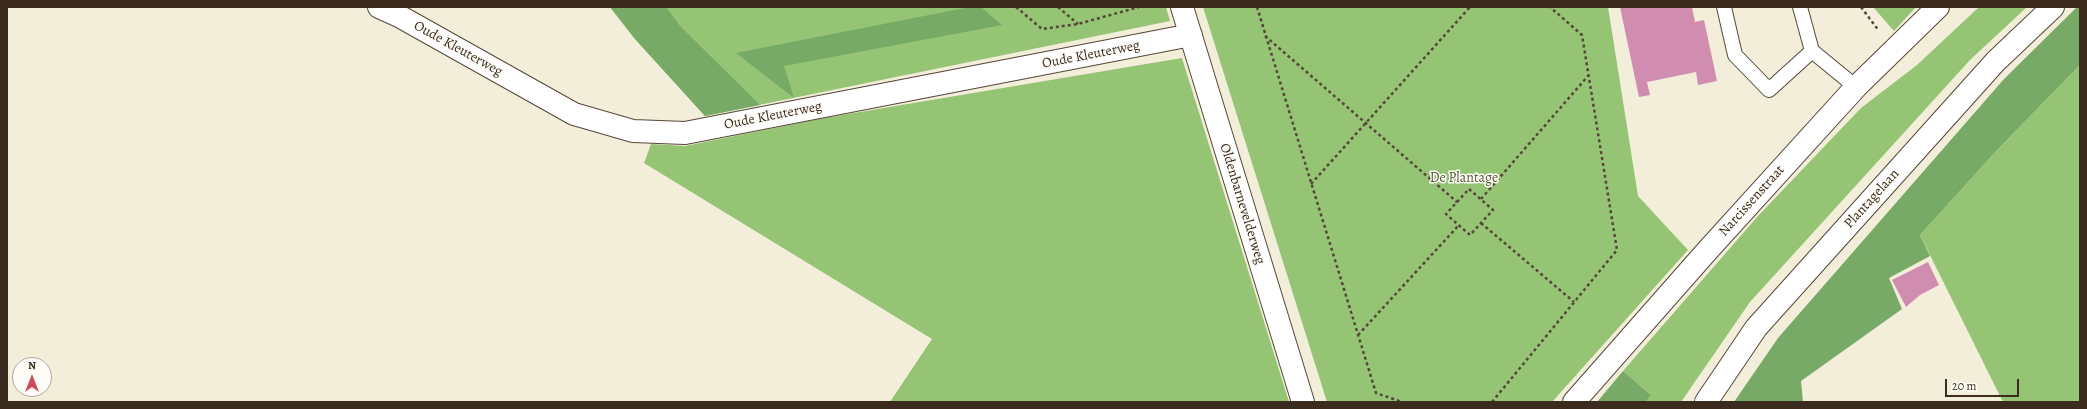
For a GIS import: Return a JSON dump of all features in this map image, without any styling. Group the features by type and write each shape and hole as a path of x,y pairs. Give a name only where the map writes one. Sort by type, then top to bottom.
{"street":[{"name":"Oude Kleuterweg","path":"379,7 399,16 574,114 633,131 685,133 1191,35"},
{"name":"Oldenbarnevelderweg","path":"1182,7 1303,402"},
{"name":"Narcissenstraat","path":"1574,402 1706,251 1856,87 1938,7"},
{"name":"Plantagelaan","path":"1706,402 1756,328 1996,61 2053,7"}],"lane":[{"path":"1724,7 1735,54 1769,90 1812,51"},
{"path":"1800,7 1812,51 1856,87"}],"path":[{"path":"1016,7 1042,29 1078,24 1139,7"},
{"path":"1058,7 1078,24"},
{"path":"1257,7 1376,393 1402,402"},
{"path":"1311,185 1470,7"},
{"path":"1492,402 1617,250 1582,36 1550,7"},
{"path":"1862,7 1893,51"},
{"path":"1265,36 1457,202"},
{"path":"1481,199 1588,76"},
{"path":"1469,189 1481,199 1493,210 1470,235 1446,214 1469,189"},
{"path":"1482,223 1574,302"},
{"path":"1358,335 1459,225"}],"green space":[{"path":"610,7 1166,7 1170,21 705,116 635,39"},
{"path":"610,7 666,7 680,26 760,105 705,116 635,39"},
{"path":"970,7 981,7 1002,25 784,66 794,98 736,53"},
{"name":"De Plantage","path":"1203,7 1608,7 1638,196 1688,250 1552,402 1327,402"},
{"path":"1873,7 1916,7 1894,31"},
{"path":"1979,7 2027,7 1970,60 1750,302 1681,402 1646,402 1651,395 1623,371 1758,216 1861,108 1917,65"},
{"path":"2077,7 2080,7 2080,65 1998,149 1920,235 1930,256 1889,278 1902,309 1801,381 1803,402 1734,402 1778,338 2004,79"},
{"path":"1182,58 1289,402 890,402 932,339 644,163 651,144 685,146 824,118"},
{"path":"2080,65 2080,402 2003,402 1920,235 1998,149"},
{"path":"1623,371 1651,395 1646,402 1597,402"}],"building":[{"path":"1620,7 1692,7 1695,22 1704,20 1717,81 1698,85 1696,72 1647,82 1650,95 1639,97"},
{"path":"1928,262 1939,285 1920,295 1906,307 1892,280"}]}
